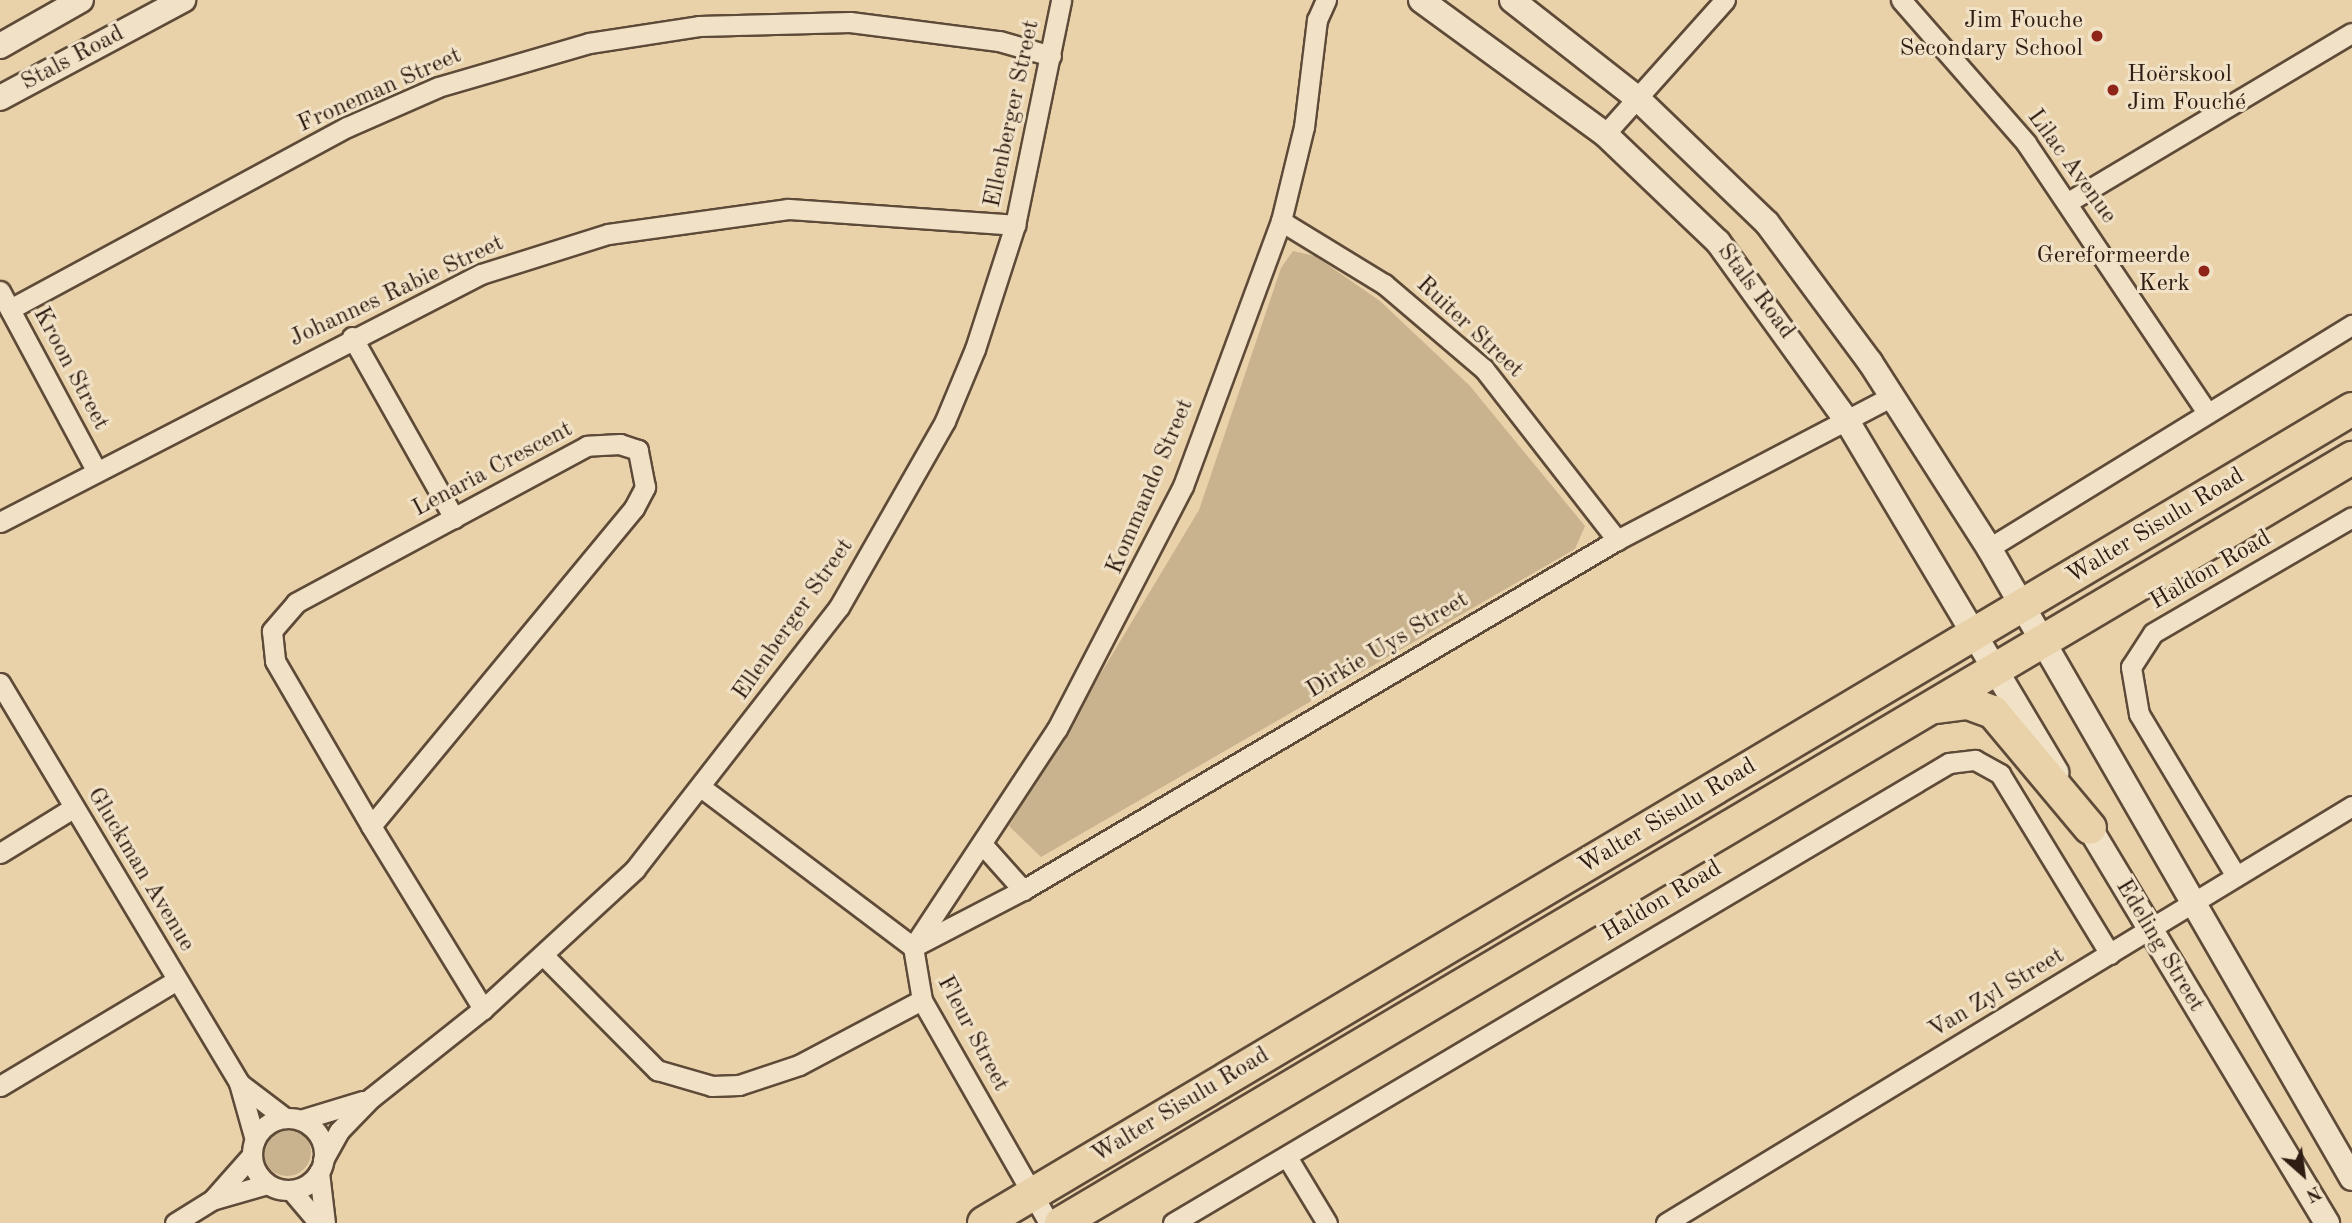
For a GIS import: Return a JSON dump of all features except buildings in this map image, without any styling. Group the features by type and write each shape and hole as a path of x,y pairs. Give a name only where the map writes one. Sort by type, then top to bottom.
{"highway":[{"name":"Walter Sisulu Road","path":"984,1223 2352,409"},
{"name":"Walter Sisulu Road","path":"1061,1223 1717,830 2043,641 2352,457"},
{"path":"1928,707 1969,703 1993,712 2090,828"},
{"path":"1698,799 1717,830"},
{"path":"1529,899 1548,931"},
{"path":"1286,1044 1304,1077"}],"street":[{"name":"Stals Road","path":"0,46 82,0"},
{"name":"Stals Road","path":"0,98 183,0"},
{"name":"Ellenberger Street","path":"321,1166 339,1131 371,1098 484,1009 635,869 702,788 839,607 903,498 975,349 1015,225 1061,0"},
{"name":"Kommando Street","path":"913,947 982,844 1125,607 1183,486 1281,221 1304,127 1317,20 1326,0"},
{"name":"Stals Road","path":"1421,0 1605,134 1718,242 1847,421 1996,667"},
{"name":"Stals Road","path":"1512,0 1637,98 1767,223 1892,396 1989,548 2043,641"},
{"path":"1605,134 1725,0"},
{"name":"Lilac Avenue","path":"1901,0 1966,70 2068,202 2206,411"},
{"name":"Froneman Street","path":"10,309 347,127 438,87 589,43 699,26 850,22 999,41 1051,56"},
{"path":"2068,202 2352,33"},
{"path":"0,90 72,59"},
{"name":"Johannes Rabie Street","path":"0,522 352,337 481,274 608,234 679,220 788,209 1015,225"},
{"name":"Ruiter Street","path":"1281,221 1384,284 1484,369 1617,540"},
{"name":"Kroon Street","path":"0,291 96,470"},
{"path":"1989,548 2206,411 2352,325"},
{"path":"352,337 454,518"},
{"name":"Dirkie Uys Street","path":"913,947 1023,890 1617,540 1892,396"},
{"name":"Lenaria Crescent","path":"371,826 634,508 645,487 645,469 638,450 629,447 587,446 296,603 272,631 275,661 371,826 484,1009"},
{"name":"Haldon Road","path":"2236,876 2139,714 2132,667 2153,633 2352,517"},
{"name":"Edeling Street","path":"2043,641 2352,1178"},
{"name":"Edeling Street","path":"1996,667 2149,930 2327,1223"},
{"name":"Gluckman Avenue","path":"0,683 239,1083 253,1148"},
{"name":"Haldon Road","path":"1173,1223 1287,1157 1832,827 1949,763 1984,762 2000,774 2110,954"},
{"path":"702,788 913,947"},
{"name":"Van Zyl Street","path":"1666,1223 2352,806"},
{"path":"0,853 73,808"},
{"path":"982,844 1023,890"},
{"name":"Fleur Street","path":"913,947 922,1000 1049,1223"},
{"path":"544,956 657,1070 712,1086 739,1085 799,1065 922,1000"},
{"path":"0,1086 177,980"},
{"name":"Gluckman Avenue","path":"239,1083 293,1119"},
{"name":"Ellenberger Street","path":"293,1119 371,1098"},
{"path":"212,1200 253,1148 266,1125 293,1119 319,1136 325,1223"},
{"path":"253,1148 267,1184"},
{"path":"1287,1157 1327,1223"},
{"path":"291,1190 321,1166"},
{"path":"175,1223 212,1200 267,1184 291,1190 319,1223"}],"shaded area":[{"path":"1293,251 1315,256 1380,301 1470,386 1585,526 1575,549 1041,857 1009,826 1199,510 1281,268"},
{"path":"287,1128 304,1135 311,1152 304,1169 287,1176 270,1169 263,1152 270,1135"}],"place":[{"name":"Jim Fouche Secondary School","path":"2097,36"},
{"name":"Hoërskool Jim Fouché","path":"2113,90"},
{"name":"Gereformeerde Kerk","path":"2204,271"}]}
